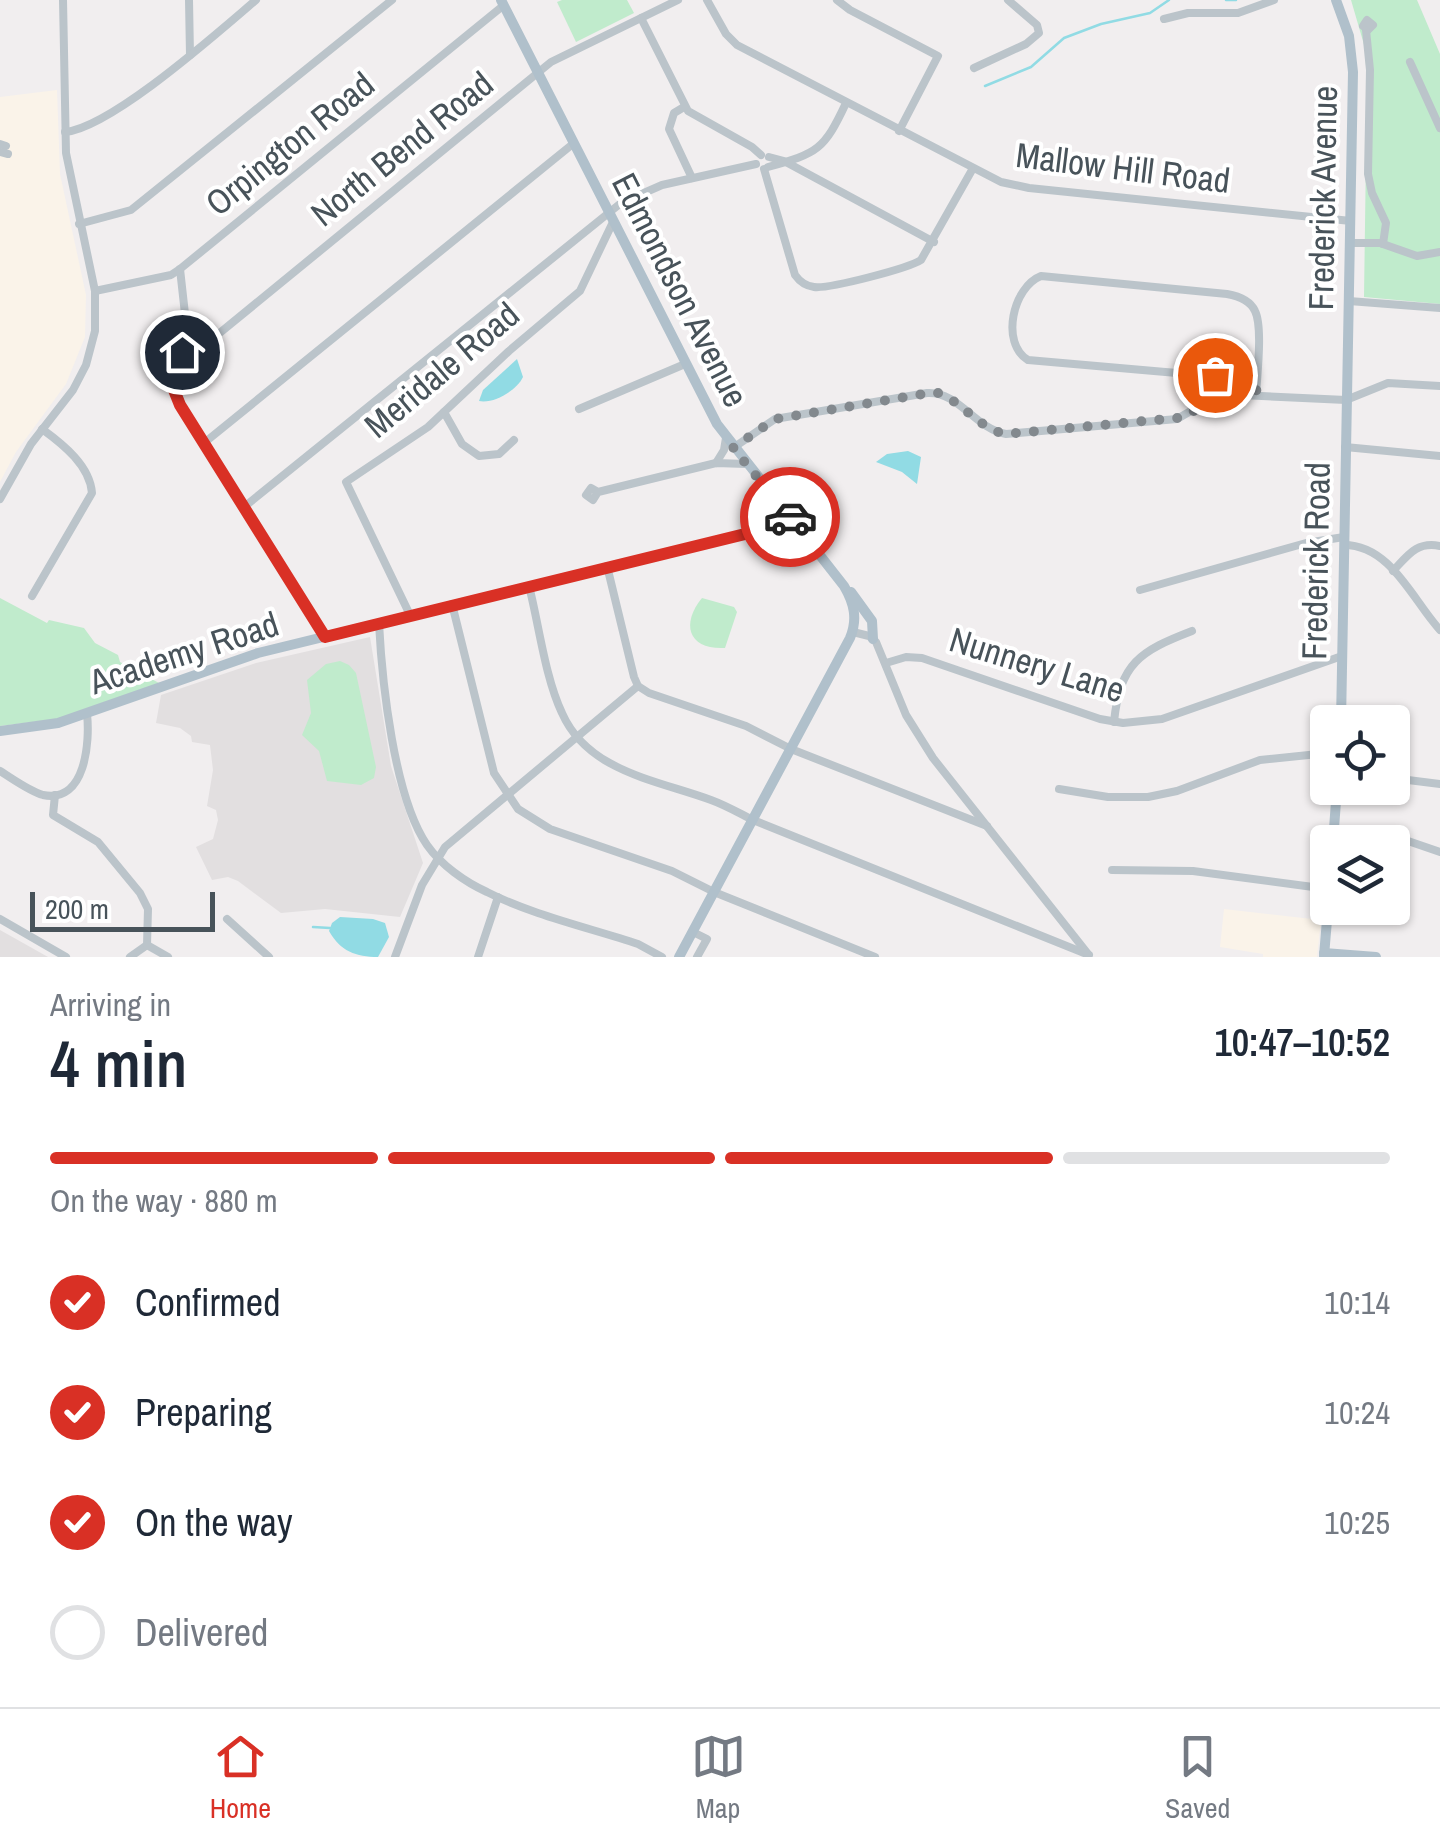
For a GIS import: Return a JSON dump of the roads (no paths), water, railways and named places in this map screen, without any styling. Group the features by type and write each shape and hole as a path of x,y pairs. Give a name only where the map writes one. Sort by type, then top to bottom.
{"main road":[{"name":"Frederick Avenue","path":"1336,0 1353,60 1346,400"},
{"name":"Edmondson Avenue","path":"502,3 726,438 844,586 854,610 853,632"},
{"name":"Frederick Road","path":"1341,705 1346,400"},
{"name":"Academy Road","path":"0,730 38,728 87,714 225,663 794,522"},
{"path":"844,586 856,596 872,621 873,639"},
{"path":"679,957 853,632"},
{"path":"1327,925 1324,955 1376,957"}],"street":[{"path":"0,499 42,430 73,390 86,365 95,331 95,291 69,175 64,0"},
{"path":"190,0 190,55"},
{"path":"65,132 98,121 190,55 256,0"},
{"path":"79,224 121,215 142,202 392,0"},
{"name":"North Bend Road","path":"178,367 550,62 678,0"},
{"name":"Mallow Hill Road","path":"707,0 731,40 846,104 1001,182 1351,220"},
{"path":"838,0 938,56 899,131"},
{"path":"974,68 1026,44 1039,33 1038,25 1008,0"},
{"path":"1164,19 1188,12 1238,13 1274,0"},
{"name":"Orpington Road","path":"95,291 171,275 180,269 502,3"},
{"path":"642,18 684,107 752,146 764,162 794,276 812,287 915,264 934,242 972,170"},
{"path":"1366,30 1370,70 1368,174 1386,222 1383,244"},
{"path":"1410,62 1440,128"},
{"path":"244,508 647,191 764,162 801,157 826,143 846,104"},
{"path":"684,107 674,113 669,128 692,178"},
{"path":"204,443 574,143"},
{"path":"801,157 807,175"},
{"path":"784,161 934,242"},
{"name":"Meridale Road","path":"410,615 346,482 419,434 580,291 610,217"},
{"path":"1351,242 1383,244 1414,255 1440,252"},
{"path":"180,269 186,323 176,396 325,637"},
{"path":"1256,395 1257,380 1258,320 1254,308 1244,299 1227,294 1041,276 1027,283 1019,294 1013,336 1018,354 1034,362 1257,380"},
{"path":"1350,301 1440,308"},
{"path":"579,409 686,364"},
{"path":"733,448 775,419 927,393 941,394 991,430 1006,434 1177,418 1214,396 1346,400 1388,383 1440,386"},
{"path":"444,412 462,444 479,456 499,454 514,440"},
{"path":"32,596 92,493 83,468 42,430"},
{"path":"716,463 726,438"},
{"path":"1345,447 1440,456"},
{"path":"598,492 716,463 746,464"},
{"path":"1140,590 1306,543 1344,541 1368,549 1393,570 1440,630"},
{"path":"1393,570 1417,547 1440,546"},
{"path":"607,566 638,686 658,698 746,726 791,748 987,826"},
{"path":"530,586 558,702 577,737 608,764 716,802 1090,956"},
{"path":"452,604 488,757 506,796 529,818 550,829 672,870 714,892 875,957"},
{"path":"379,623 386,702 400,768 425,843 470,882 498,897 638,944 662,957"},
{"path":"1114,722 1122,684 1133,662 1148,650 1192,631"},
{"path":"853,632 873,639 906,715 933,758 1090,956"},
{"name":"Nunnery Lane","path":"886,664 906,657 922,658 1114,722 1162,719 1342,656"},
{"path":"395,957 437,857 638,686"},
{"path":"0,771 41,794 56,794 74,784 82,772 87,714"},
{"path":"1059,789 1108,798 1148,797 1178,791 1260,760 1310,755"},
{"path":"1410,780 1440,784"},
{"path":"56,794 52,815 104,847 144,900 149,918 147,945"},
{"path":"1410,842 1440,852"},
{"path":"1112,870 1193,871 1310,887"},
{"path":"478,957 498,897"},
{"path":"0,919 66,957"},
{"path":"227,919 262,955"},
{"path":"693,932 707,939 697,957"},
{"path":"130,957 147,945"},
{"path":"147,945 168,957"}],"water":[{"path":"517,359 523,377 516,387 498,398 479,401 483,390"},
{"path":"908,451 921,457 917,484 902,472 876,462 887,454"},
{"path":"340,917 385,923 389,937 378,957 356,954 338,944 329,931"}],"waterway":[{"path":"985,86 1031,67 1064,38 1101,24 1150,13 1169,0"},
{"path":"1226,0 1236,0"},
{"path":"313,927 330,928"}]}
